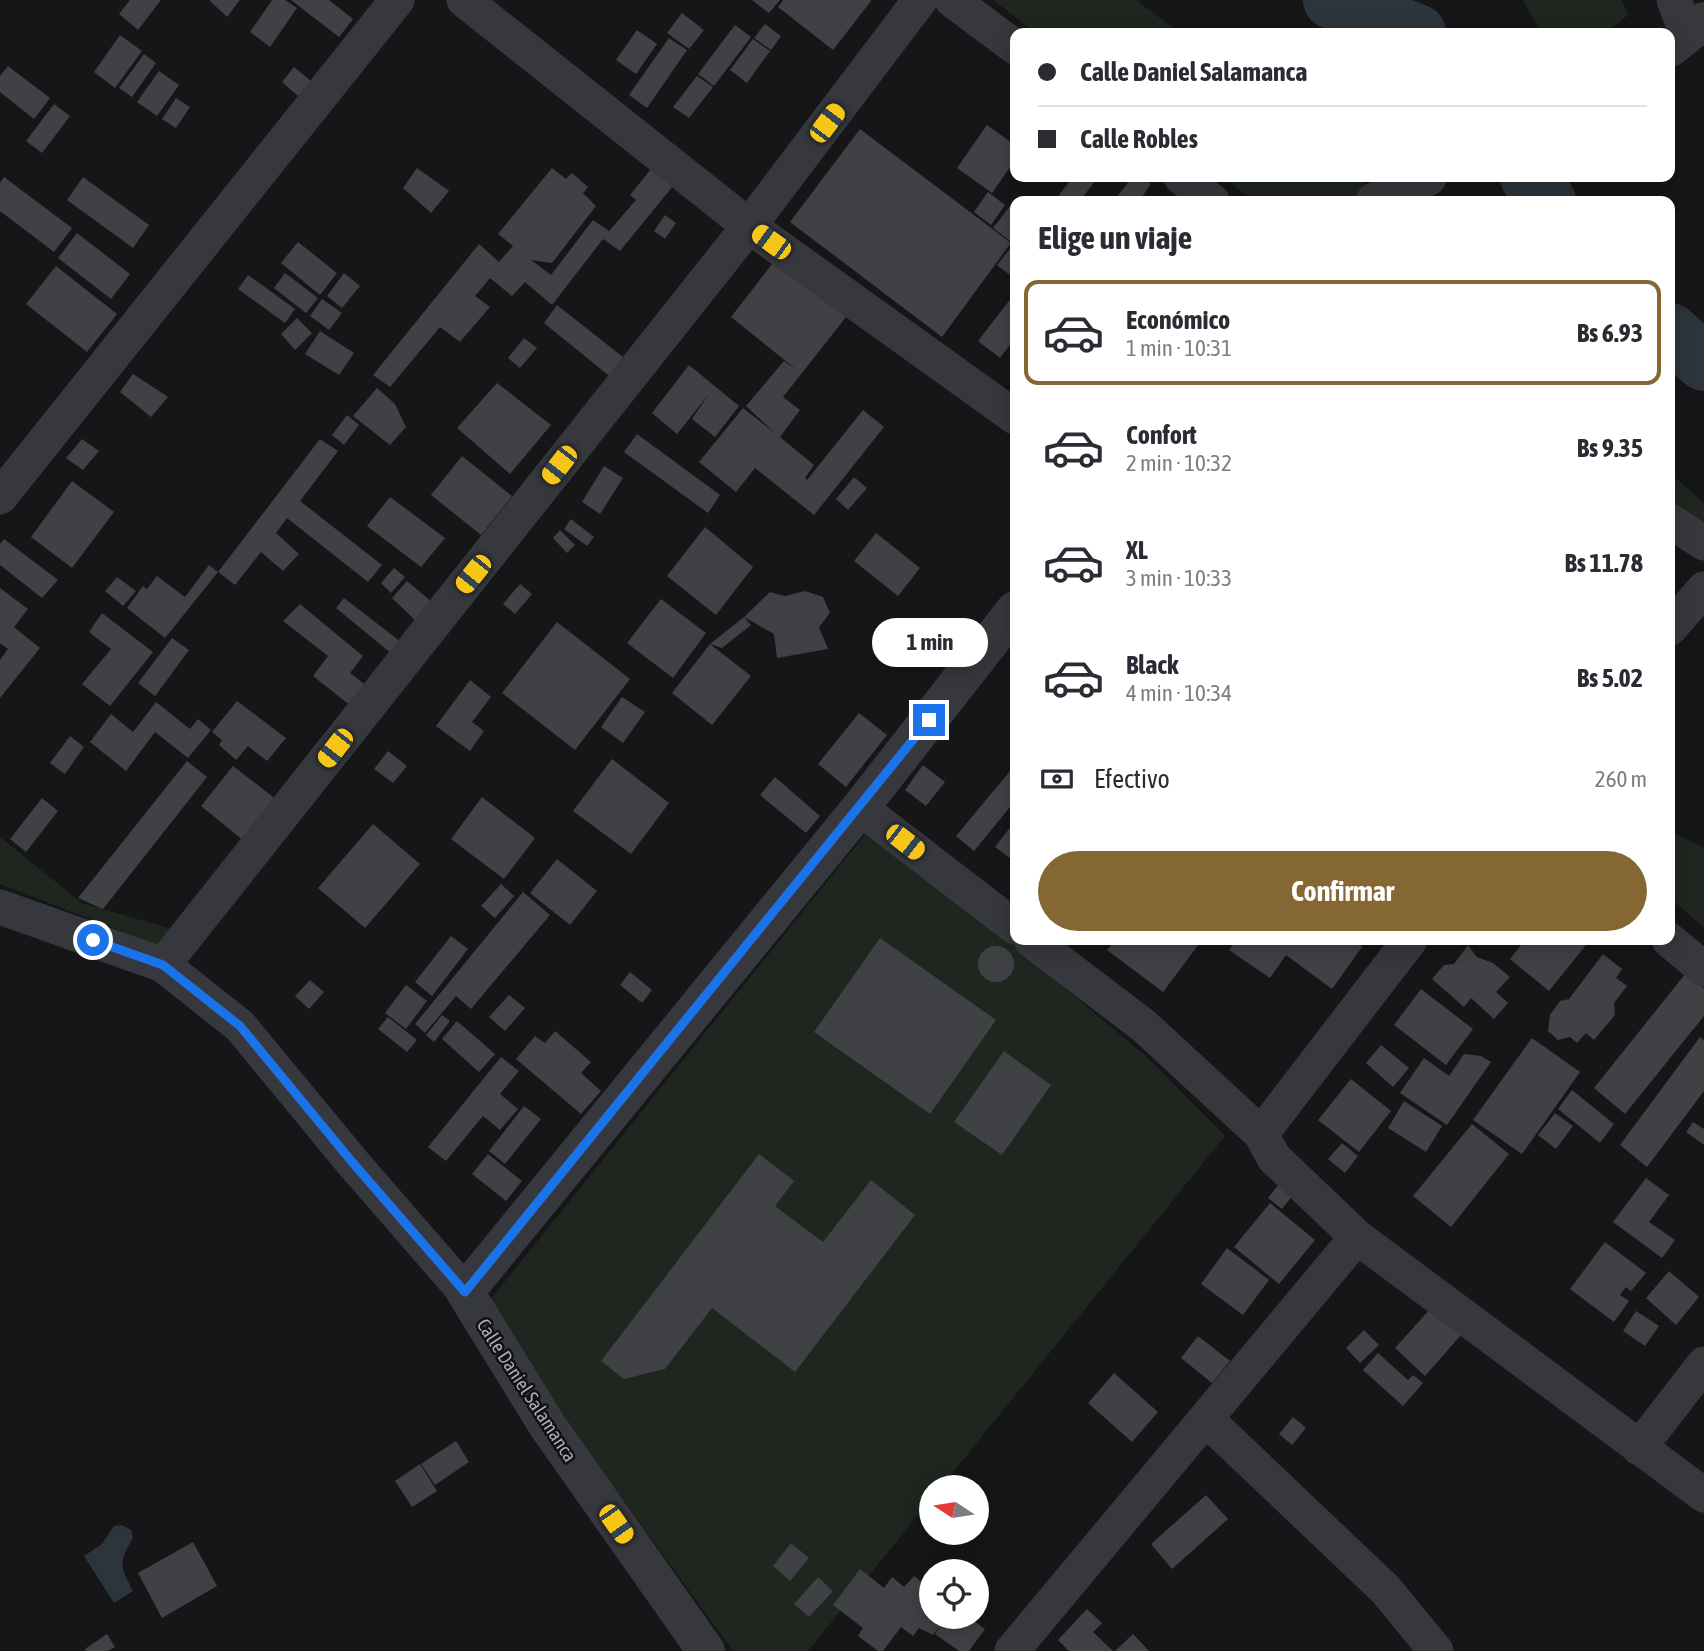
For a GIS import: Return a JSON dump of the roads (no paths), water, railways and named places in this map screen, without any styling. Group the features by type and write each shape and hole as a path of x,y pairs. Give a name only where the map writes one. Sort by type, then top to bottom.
{"street":[{"path":"0,497 397,0"},
{"path":"464,0 749,226 1010,413"},
{"path":"163,965 749,226 920,0"},
{"path":"953,0 1010,43"},
{"path":"1187,182 1206,196"},
{"path":"1386,196 1416,182"},
{"path":"1675,524 1704,542"},
{"path":"1675,622 1704,589"},
{"path":"465,1292 860,808 1010,616"},
{"path":"860,808 1010,923"},
{"name":"Calle Daniel Salamanca","path":"0,907 163,965 240,1026 353,1163 465,1292 547,1425 706,1651"},
{"path":"1038,945 1144,1026 1261,1134 1273,1158 1357,1237 1704,1496"},
{"path":"1261,1134 1406,945"},
{"path":"1675,945 1704,969"},
{"path":"1012,1651 1357,1237"},
{"path":"1639,1448 1704,1364"},
{"path":"1207,1420 1387,1590 1436,1651"}],"waterway":[{"path":"1332,0 1404,28"},
{"path":"1533,182 1543,196"},
{"path":"1675,336 1704,362"}]}
